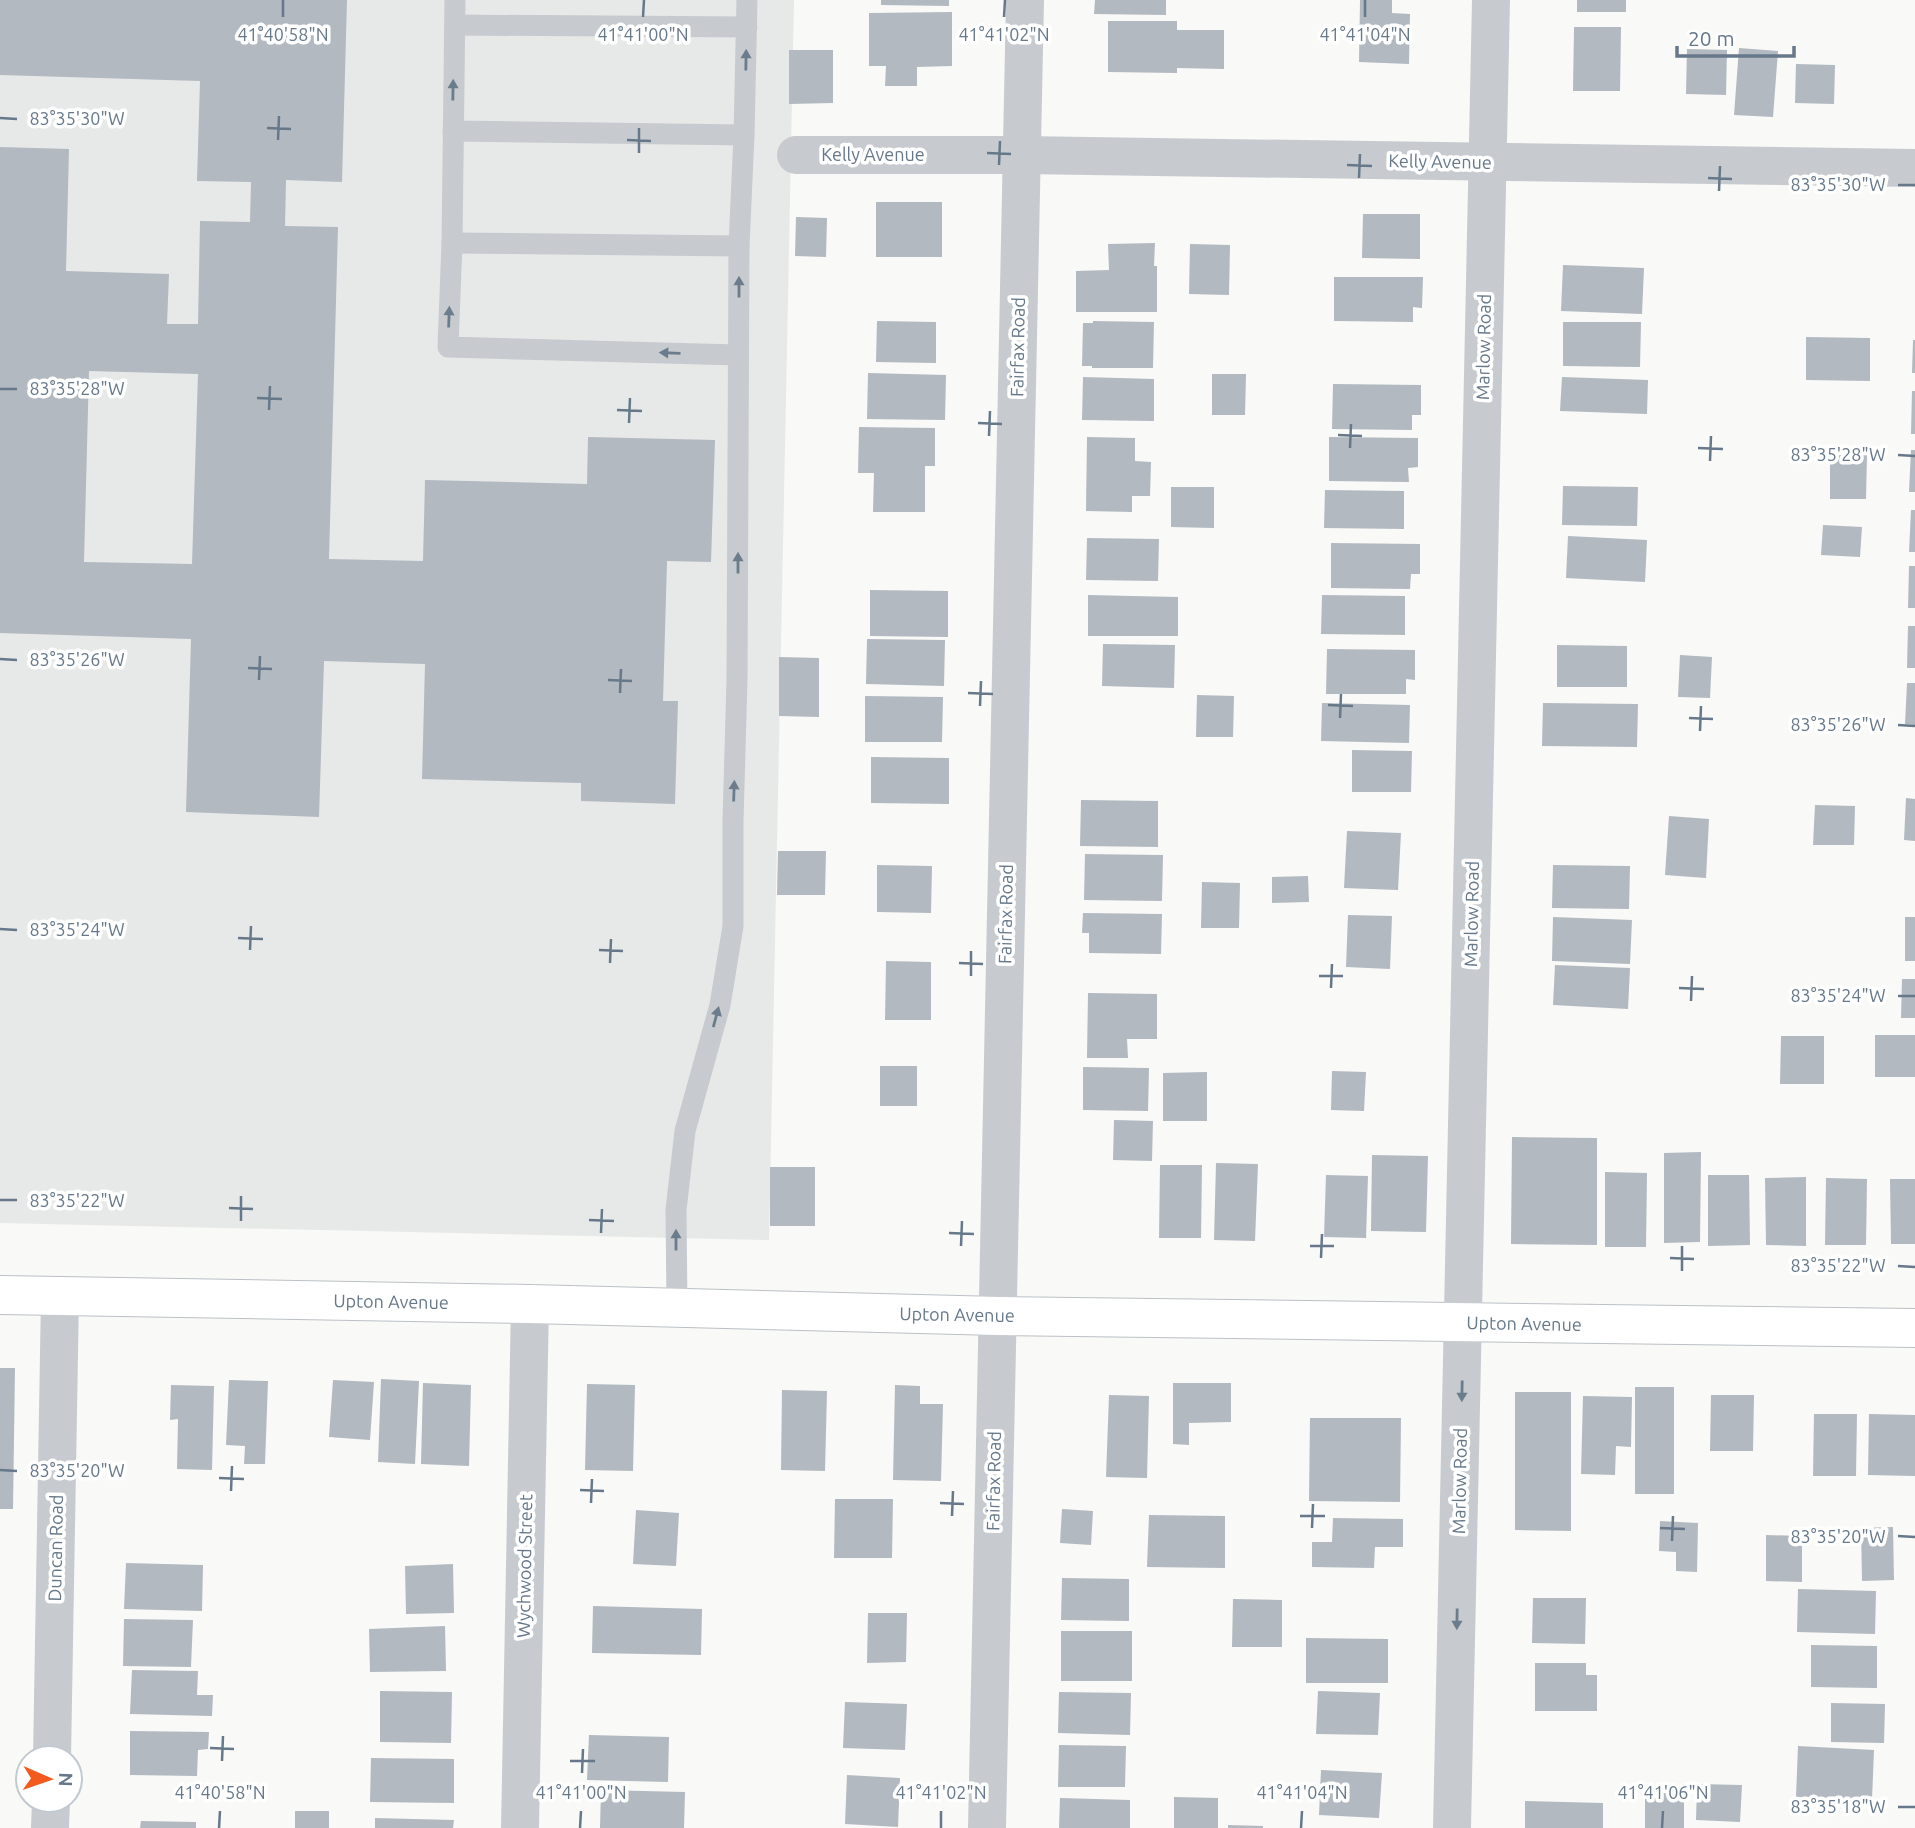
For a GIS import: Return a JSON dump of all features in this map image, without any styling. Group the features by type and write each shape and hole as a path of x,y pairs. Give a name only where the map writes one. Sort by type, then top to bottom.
{"street":[{"name":"Fairfax Road","path":"987,1828 1025,0"},
{"name":"Marlow Road","path":"1452,1828 1492,0"},
{"name":"Kelly Avenue","path":"796,155 1022,155 1915,168"},
{"name":"Upton Avenue","path":"0,1295 530,1304 998,1316 1915,1328"},
{"name":"Duncan Road","path":"52,1744 60,1296"},
{"name":"Wychwood Street","path":"520,1828 530,1304"}],"lane":[{"path":"455,0 448,347 738,355"},
{"path":"677,1308 676,1210 685,1130 720,1005 733,926 739,246 747,0"},
{"path":"455,25 747,27"},
{"path":"453,131 744,135"},
{"path":"452,243 739,246"}],"shaded area":[{"path":"0,0 794,0 769,1240 0,1223"}],"building":[{"path":"0,0 347,0 342,182 286,180 285,226 338,227 329,559 423,561 425,480 587,484 588,437 715,440 711,562 667,561 663,701 678,701 675,804 581,801 581,783 422,779 425,664 324,661 319,817 186,812 191,639 0,633 0,147 69,149 66,271 169,274 167,324 198,324 200,221 250,222 251,182 197,181 200,81 0,75","holes":["89,371 198,374 192,564 84,562"]},
{"path":"881,0 949,0 949,6 881,5"},
{"path":"1095,0 1166,0 1166,15 1094,14"},
{"path":"1360,0 1392,0 1392,13 1410,14 1409,64 1359,62"},
{"path":"1577,0 1626,0 1626,12 1577,12"},
{"path":"952,12 952,66 917,67 917,86 885,86 886,66 869,66 869,13"},
{"path":"1108,21 1177,21 1177,30 1224,30 1224,69 1177,68 1177,73 1108,72"},
{"path":"1574,27 1621,27 1620,91 1573,91"},
{"path":"1739,48 1778,51 1773,117 1734,115"},
{"path":"1687,49 1727,50 1726,95 1686,94"},
{"path":"789,50 833,50 833,103 789,104"},
{"path":"1796,64 1835,65 1834,104 1795,103"},
{"path":"876,202 942,202 942,257 876,257"},
{"path":"1363,214 1420,214 1420,259 1362,258"},
{"path":"796,217 827,218 826,257 795,256"},
{"path":"1155,243 1157,312 1076,312 1076,271 1109,270 1108,244"},
{"path":"1190,244 1230,245 1229,295 1189,294"},
{"path":"1563,265 1644,268 1642,314 1561,311"},
{"path":"1334,277 1423,277 1422,308 1413,307 1413,322 1334,321"},
{"path":"877,321 936,322 936,363 876,362"},
{"path":"1154,322 1153,368 1082,366 1083,323"},
{"path":"1563,322 1641,322 1640,367 1563,366"},
{"path":"1806,337 1870,338 1870,381 1806,380"},
{"path":"1915,340 1915,373 1912,373"},
{"path":"868,373 946,375 945,420 867,419"},
{"path":"1212,374 1246,374 1245,415 1212,415"},
{"path":"1083,377 1154,379 1154,421 1082,420"},
{"path":"1562,377 1648,380 1647,414 1560,411"},
{"path":"1333,384 1421,385 1421,415 1412,415 1412,430 1332,429"},
{"path":"1912,391 1915,391 1915,434 1911,434"},
{"path":"859,427 935,428 935,466 925,466 925,512 873,512 874,473 858,473"},
{"path":"1087,437 1135,438 1135,461 1151,462 1150,496 1132,496 1132,512 1086,511"},
{"path":"1329,437 1418,438 1418,467 1408,468 1409,482 1329,481"},
{"path":"1911,450 1915,450 1915,492 1909,492"},
{"path":"1867,454 1866,499 1830,499 1830,455"},
{"path":"1563,486 1638,487 1637,526 1562,525"},
{"path":"1171,487 1214,487 1214,528 1171,527"},
{"path":"1325,490 1404,491 1404,529 1324,528"},
{"path":"1911,510 1915,510 1915,552 1909,552"},
{"path":"1823,525 1862,527 1860,557 1821,555"},
{"path":"1568,536 1647,540 1645,582 1566,578"},
{"path":"1087,538 1159,539 1158,581 1086,580"},
{"path":"1331,543 1420,544 1420,574 1411,574 1410,589 1331,588"},
{"path":"1909,566 1915,566 1915,608 1908,608"},
{"path":"870,590 948,591 948,637 870,636"},
{"path":"1088,595 1178,597 1178,636 1088,636"},
{"path":"1322,595 1405,596 1405,635 1321,634"},
{"path":"1908,626 1915,626 1915,668 1907,668"},
{"path":"867,639 945,640 944,686 866,684"},
{"path":"1103,644 1175,645 1174,688 1102,686"},
{"path":"1557,645 1627,646 1627,687 1557,687"},
{"path":"1327,649 1415,650 1415,680 1406,679 1406,694 1326,694"},
{"path":"1680,655 1712,657 1710,698 1678,697"},
{"path":"779,657 819,658 819,717 779,716"},
{"path":"1907,683 1915,683 1915,725 1905,724"},
{"path":"1197,695 1234,696 1233,737 1196,737"},
{"path":"865,696 943,697 942,742 865,742"},
{"path":"1322,703 1410,705 1409,743 1321,741"},
{"path":"1543,703 1638,704 1637,747 1542,746"},
{"path":"1352,750 1412,751 1411,792 1352,792"},
{"path":"871,757 949,758 949,804 871,803"},
{"path":"1906,798 1915,799 1915,841 1904,840"},
{"path":"1081,800 1158,801 1158,847 1080,846"},
{"path":"1815,805 1855,806 1854,845 1813,845"},
{"path":"1669,816 1709,819 1706,878 1665,875"},
{"path":"1347,831 1401,833 1398,890 1344,888"},
{"path":"778,851 826,851 825,895 777,895"},
{"path":"1085,854 1163,855 1162,901 1084,900"},
{"path":"877,865 932,866 931,913 877,912"},
{"path":"1553,865 1630,866 1629,909 1552,908"},
{"path":"1308,876 1309,902 1272,903 1272,877"},
{"path":"1202,882 1240,883 1239,928 1201,928"},
{"path":"1083,913 1162,914 1161,954 1089,953 1089,933 1082,933"},
{"path":"1348,915 1392,916 1390,969 1346,967"},
{"path":"1553,917 1632,920 1630,964 1552,961"},
{"path":"1905,917 1915,917 1915,961 1905,961"},
{"path":"886,961 931,962 931,1020 885,1020"},
{"path":"1555,965 1630,968 1628,1009 1553,1005"},
{"path":"1902,979 1915,979 1915,1018 1901,1018"},
{"path":"1088,993 1157,994 1157,1039 1127,1039 1128,1058 1087,1058"},
{"path":"1875,1035 1915,1035 1915,1077 1875,1077"},
{"path":"1781,1036 1824,1036 1824,1084 1780,1084"},
{"path":"880,1066 917,1066 917,1106 880,1106"},
{"path":"1083,1067 1149,1068 1148,1111 1083,1110"},
{"path":"1332,1071 1366,1072 1364,1111 1331,1110"},
{"path":"1207,1072 1207,1121 1163,1121 1163,1073"},
{"path":"1114,1120 1153,1121 1152,1161 1113,1160"},
{"path":"1512,1137 1597,1138 1597,1245 1511,1244"},
{"path":"1701,1152 1700,1242 1664,1243 1664,1153"},
{"path":"1372,1155 1428,1156 1426,1232 1371,1231"},
{"path":"1216,1163 1258,1164 1255,1241 1214,1240"},
{"path":"1160,1165 1202,1165 1201,1238 1159,1238"},
{"path":"770,1167 815,1167 815,1226 770,1226"},
{"path":"1605,1172 1647,1173 1646,1247 1605,1247"},
{"path":"1326,1175 1368,1176 1366,1238 1324,1237"},
{"path":"1708,1175 1749,1175 1750,1245 1708,1246"},
{"path":"1806,1177 1806,1246 1766,1245 1765,1178"},
{"path":"1826,1178 1867,1179 1866,1245 1825,1245"},
{"path":"1890,1179 1915,1179 1915,1244 1891,1244"},
{"path":"0,1368 15,1368 13,1509 0,1509"},
{"path":"381,1379 419,1381 415,1464 378,1462"},
{"path":"229,1380 268,1381 265,1464 244,1464 245,1446 226,1445"},
{"path":"333,1380 374,1382 370,1440 329,1437"},
{"path":"423,1383 471,1385 469,1466 421,1464"},
{"path":"1173,1383 1231,1383 1231,1422 1189,1423 1189,1445 1173,1444"},
{"path":"587,1384 635,1385 633,1471 585,1470"},
{"path":"171,1385 214,1386 212,1470 177,1469 178,1419 170,1420"},
{"path":"895,1385 920,1386 920,1404 943,1404 941,1481 893,1480"},
{"path":"1635,1387 1674,1387 1674,1494 1635,1494"},
{"path":"782,1390 827,1391 825,1471 781,1470"},
{"path":"1515,1392 1571,1392 1571,1531 1515,1530"},
{"path":"1109,1395 1149,1396 1147,1478 1106,1477"},
{"path":"1711,1395 1754,1395 1753,1451 1710,1451"},
{"path":"1583,1396 1632,1397 1631,1447 1616,1446 1615,1475 1581,1474"},
{"path":"1814,1414 1857,1414 1856,1476 1813,1476"},
{"path":"1869,1414 1915,1415 1915,1476 1868,1475"},
{"path":"1310,1418 1401,1418 1400,1502 1309,1501"},
{"path":"835,1499 893,1499 892,1558 834,1558"},
{"path":"1062,1509 1093,1511 1091,1545 1060,1543"},
{"path":"636,1510 679,1513 676,1566 633,1564"},
{"path":"1149,1515 1225,1516 1225,1568 1147,1567"},
{"path":"1333,1518 1403,1519 1403,1547 1375,1547 1374,1568 1312,1567 1312,1542 1332,1542"},
{"path":"1660,1521 1698,1523 1697,1572 1676,1571 1676,1552 1659,1551"},
{"path":"1893,1527 1894,1580 1862,1581 1861,1528"},
{"path":"1766,1535 1802,1536 1802,1582 1766,1581"},
{"path":"126,1563 203,1565 202,1611 124,1609"},
{"path":"453,1564 454,1613 406,1614 405,1566"},
{"path":"1062,1578 1129,1579 1129,1621 1061,1620"},
{"path":"1798,1589 1876,1591 1875,1634 1797,1632"},
{"path":"1533,1598 1586,1598 1585,1644 1532,1643"},
{"path":"1233,1599 1282,1600 1282,1647 1232,1647"},
{"path":"593,1606 702,1609 701,1655 592,1653"},
{"path":"868,1613 907,1613 906,1662 867,1663"},
{"path":"124,1619 193,1620 191,1667 123,1666"},
{"path":"445,1626 446,1671 370,1672 369,1629"},
{"path":"1061,1631 1132,1631 1132,1681 1061,1681"},
{"path":"1306,1638 1388,1639 1388,1683 1306,1683"},
{"path":"1811,1645 1877,1646 1877,1688 1811,1687"},
{"path":"1535,1663 1586,1663 1586,1675 1597,1675 1597,1711 1535,1711"},
{"path":"132,1670 198,1671 197,1695 213,1695 212,1716 130,1714"},
{"path":"380,1691 452,1692 451,1743 380,1742"},
{"path":"1318,1691 1380,1693 1378,1735 1316,1734"},
{"path":"1059,1692 1131,1693 1130,1735 1058,1733"},
{"path":"845,1702 907,1704 905,1750 843,1748"},
{"path":"1831,1703 1885,1704 1884,1743 1831,1742"},
{"path":"130,1731 209,1732 208,1749 198,1750 197,1776 130,1775"},
{"path":"589,1735 669,1737 668,1782 587,1780"},
{"path":"1059,1745 1126,1746 1125,1787 1058,1787"},
{"path":"1798,1746 1874,1750 1872,1800 1796,1797"},
{"path":"371,1758 454,1759 454,1803 370,1802"},
{"path":"1321,1770 1382,1773 1379,1818 1319,1815"},
{"path":"847,1775 900,1778 898,1827 845,1824"},
{"path":"1697,1784 1742,1785 1740,1822 1696,1820"},
{"path":"1684,1786 1684,1828 1645,1828 1645,1787"},
{"path":"601,1790 685,1792 684,1828 600,1828"},
{"path":"1174,1797 1218,1798 1218,1828 1174,1828"},
{"path":"1060,1798 1130,1800 1130,1828 1059,1828"},
{"path":"1525,1801 1603,1803 1603,1828 1525,1828"},
{"path":"295,1811 329,1811 329,1828 295,1828"},
{"path":"375,1818 454,1820 453,1828 375,1828"},
{"path":"141,1821 196,1822 196,1828 140,1828"},
{"path":"1228,1825 1263,1826 1263,1828 1228,1828"}]}
